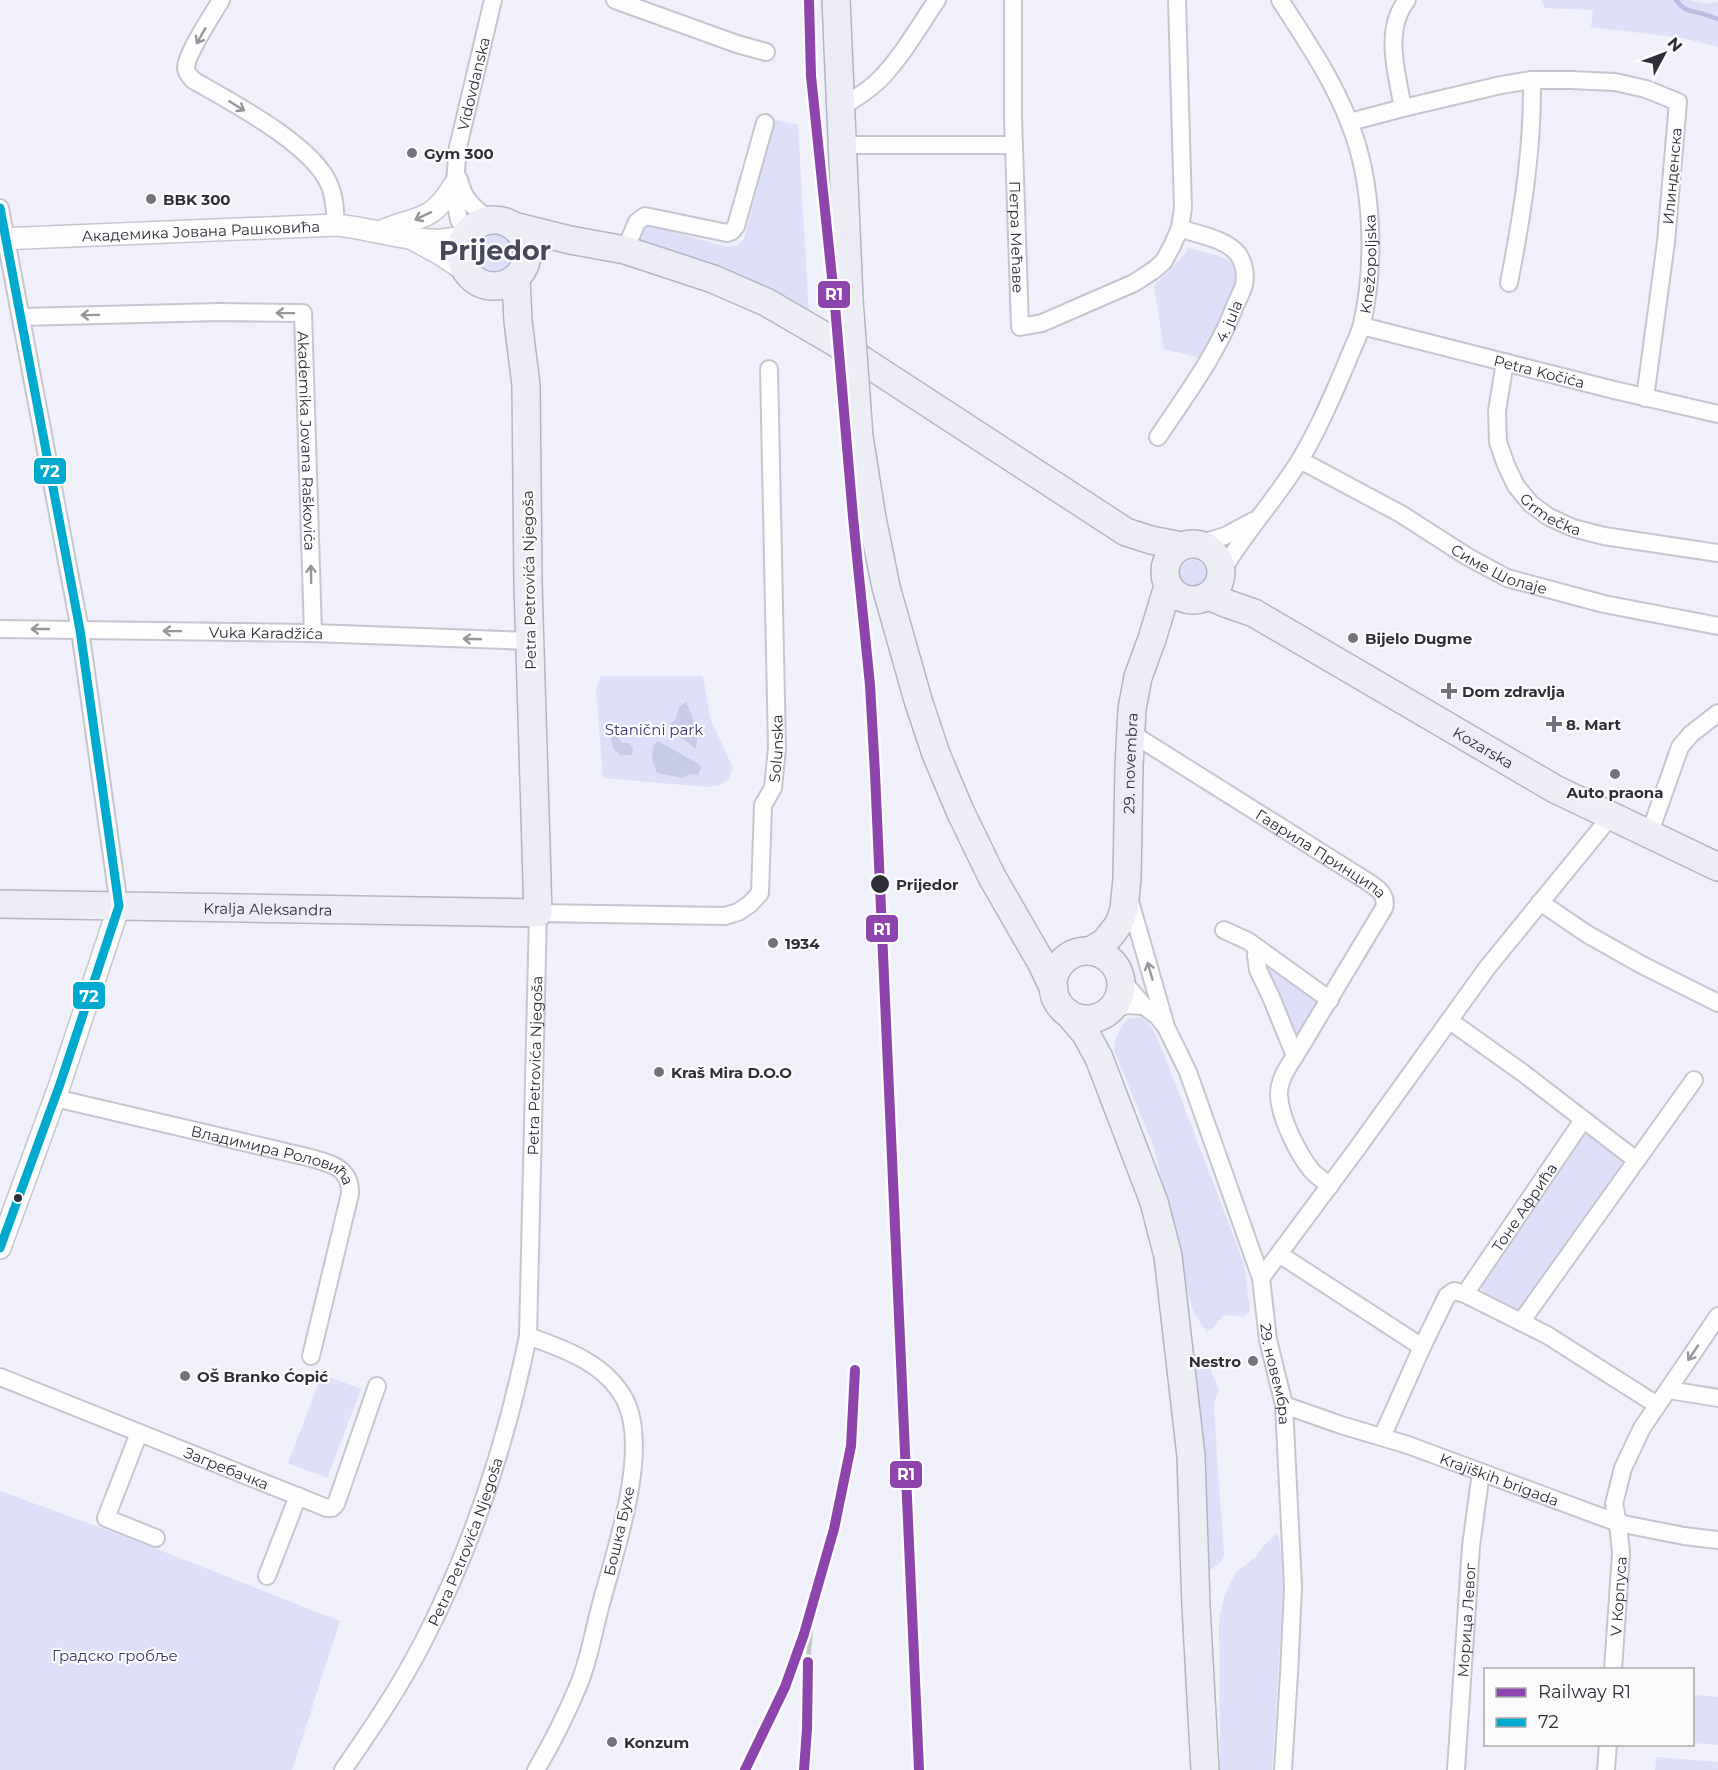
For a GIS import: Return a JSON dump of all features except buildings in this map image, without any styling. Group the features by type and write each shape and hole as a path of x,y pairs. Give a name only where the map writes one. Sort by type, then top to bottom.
{"main road":[{"path":"836,0 849,299 859,437 886,586 921,711 960,812 992,877 1054,989"},
{"path":"502,223 525,240 528,252 521,271"},
{"path":"518,321 463,265 461,248 466,235 476,225 502,223 570,240 625,250 713,279 766,302 833,341 1126,532 1151,540 1208,548 1215,554 1220,562 1213,586 1152,639"},
{"path":"475,278 502,286 550,246 570,240"},
{"name":"Petra Petrovića Njegoša","path":"521,271 518,321 526,385 530,641 538,914"},
{"path":"1126,532 1174,593 1182,598 1191,601 1213,586"},
{"path":"1166,581 1165,568 1173,551 1190,545"},
{"name":"29. novembra","path":"1119,974 1119,924 1127,889 1132,709 1138,677 1152,639 1166,581"},
{"name":"Kozarska","path":"1213,586 1254,613 1555,789 1718,867"},
{"name":"Kralja Aleksandra","path":"0,904 538,914"},
{"name":"29. novembra","path":"1079,953 1105,942 1119,924"},
{"path":"1027,938 1051,951 1101,953 1110,959 1119,974 1122,990 1118,1001 1107,1013 1091,1020 1080,1019 1069,1014"},
{"path":"1079,953 1060,964 1055,974 1055,997 1061,1007 1086,1034 1099,1058 1154,1202 1168,1256 1191,1456 1205,1770"},
{"path":"1099,1058 1107,1013"}],"street":[{"path":"221,0 192,52 186,67 188,74 193,80 300,147 315,162 329,184 336,225"},
{"name":"Vidovdanska","path":"466,235 458,217 454,193 458,147 494,0"},
{"path":"615,0 737,44 766,52"},
{"path":"841,107 865,92 880,78 903,51 937,0"},
{"name":"Петра Мећаве","path":"1013,0 1014,145 1020,327 1042,323 1134,283 1164,261 1180,228"},
{"path":"1177,0 1183,208 1180,228"},
{"name":"Knežopoljska","path":"1213,586 1235,548 1281,490 1300,460 1331,400 1362,326 1366,301 1370,249 1369,212 1363,169 1350,123 1317,58 1280,0"},
{"path":"1403,108 1395,63 1394,39 1395,19 1407,0"},
{"path":"1509,283 1521,222 1528,164 1533,107 1532,80"},
{"name":"Илинденска","path":"1350,123 1403,108 1532,80 1615,82 1646,89 1678,102 1666,242 1645,398"},
{"path":"625,250 637,222 645,216 727,233 732,231 736,226 765,123"},
{"path":"842,145 1014,145"},
{"path":"391,234 399,224 425,217 433,212 447,197 456,176"},
{"name":"Vidovdanska","path":"456,176 460,188 474,209 502,223"},
{"path":"0,208 3,239 21,317 80,630 119,906 55,1098 0,1248"},
{"name":"Академика Јована Рашковића","path":"3,239 336,225 391,234"},
{"name":"4. jula","path":"1158,437 1213,354 1227,329 1244,284 1242,260 1228,244 1180,228"},
{"path":"391,234 441,240 466,235"},
{"path":"391,234 414,240 440,254 475,278"},
{"name":"Akademika Jovana Raškovića","path":"21,317 208,312 303,314 313,633"},
{"name":"Petra Kočića","path":"1362,326 1645,398 1718,414"},
{"name":"Grmečka","path":"1505,362 1497,411 1498,442 1516,486 1531,504 1549,517 1572,528 1604,536 1718,553"},
{"name":"Solunska","path":"538,914 725,916 738,912 750,904 760,892 763,805 774,788 777,748 770,369"},
{"name":"Симе Шолаје","path":"1300,460 1401,514 1468,557 1508,578 1604,604 1718,626"},
{"path":"1190,545 1225,536 1257,520"},
{"name":"Vuka Karadžića","path":"0,629 313,633 530,641"},
{"path":"1649,835 1680,747 1691,734 1718,713"},
{"name":"Гаврила Принципа","path":"1131,734 1378,889 1384,897 1386,902 1384,908 1281,1079 1280,1107 1297,1148 1311,1170 1330,1186"},
{"path":"1261,1278 1487,968 1611,816"},
{"name":"29. novembra","path":"1127,889 1166,1027"},
{"path":"1540,902 1587,934 1718,1003"},
{"name":"Petra Petrovića Njegoša","path":"344,1770 385,1708 423,1642 460,1562 508,1422 528,1336 538,914"},
{"path":"1224,930 1248,941 1330,1000"},
{"path":"1258,948 1256,955 1258,969 1294,1056"},
{"path":"1119,974 1144,1006"},
{"path":"1107,1013 1127,1005 1144,1006"},
{"name":"29. новембра","path":"1144,1006 1166,1027 1188,1072 1261,1278 1268,1340 1284,1405 1293,1587 1282,1770"},
{"path":"1450,1021 1523,1073 1636,1160"},
{"path":"1521,1322 1694,1080"},
{"name":"Владимира Роловића","path":"55,1098 307,1157 333,1165 341,1170 350,1183 350,1194 311,1356"},
{"name":"Тоне Афрића","path":"1465,1294 1583,1120"},
{"path":"1280,1254 1422,1347"},
{"path":"1382,1437 1447,1296 1454,1292 1465,1294 1547,1335 1658,1406"},
{"name":"V Корпуса","path":"1613,1668 1621,1553 1614,1504 1623,1468 1642,1428 1718,1316"},
{"name":"Бошка Бухе","path":"528,1336 575,1355 607,1376 625,1401 632,1420 634,1440 628,1495 615,1557 580,1683 536,1770"},
{"name":"Загребачка","path":"0,1377 327,1508 332,1508 336,1504 377,1386"},
{"path":"1669,1390 1718,1398"},
{"name":"Krajiških brigada","path":"1284,1405 1382,1437 1618,1522 1684,1536 1718,1540"},
{"path":"139,1433 106,1518 156,1538"},
{"name":"Морица Левог","path":"1456,1770 1471,1546 1481,1472"},
{"path":"267,1576 298,1496"},
{"path":"1606,1770 1608,1746"}],"green space":[{"path":"1541,0 1690,0 1705,4 1718,2 1718,47 1683,38 1591,27 1593,10 1545,8"},
{"path":"775,120 798,125 809,315 639,241 640,232 646,227 657,227 726,247 737,246 744,239"},
{"path":"494,230 510,237 517,253 510,269 494,276 478,269 471,253 478,237"},
{"path":"1188,248 1226,259 1237,269 1240,276 1204,359 1164,349 1154,286"},
{"path":"1193,560 1203,564 1207,574 1203,584 1193,588 1183,584 1179,574 1183,564"},
{"name":"Stanični park","path":"601,676 703,676 710,718 733,768 729,779 720,785 707,787 603,778 596,689"},
{"path":"1266,967 1318,1003 1297,1041"},
{"path":"1142,1017 1153,1029 1167,1062 1244,1264 1250,1311 1244,1317 1223,1316 1207,1332 1194,1314 1187,1290 1154,1147 1114,1050 1116,1037 1128,1019"},
{"path":"1592,1131 1622,1153 1623,1169 1524,1309 1511,1313 1486,1300 1480,1282 1578,1136"},
{"path":"1192,1353 1206,1358 1219,1391 1214,1402 1214,1411 1224,1554 1221,1562 1208,1572"},
{"path":"322,1374 361,1389 327,1478 288,1463"},
{"name":"Градско гробље","path":"0,1491 129,1538 340,1621 292,1770 0,1770"},
{"path":"1278,1533 1284,1579 1272,1770 1220,1770 1219,1621 1224,1596 1237,1571 1256,1557 1263,1546"},
{"path":"1694,1695 1718,1697 1718,1745 1694,1743"},
{"path":"1656,1757 1718,1762 1718,1770 1655,1770"}],"shaded area":[{"path":"686,702 698,731 696,749 667,727 676,719 679,707"},
{"path":"615,733 622,743 629,743 633,748 632,755 621,755 614,750 610,736"},
{"path":"658,741 699,764 701,768 698,775 689,774 683,778 657,773 652,759 653,746"}],"waterway":[{"path":"1676,0 1686,9 1718,19"}],"railway":[{"path":"745,1770 785,1687 804,1634 834,1529 851,1446 855,1370"},
{"path":"804,1770 811,1630"}],"rail line":[{"name":"R1","path":"809,0 811,76 870,685 919,1770"},
{"name":"R1","path":"745,1770 785,1687 804,1634 834,1529 851,1446 855,1370"},
{"name":"R1","path":"804,1770 808,1662"}],"transit line":[{"name":"72","path":"0,208 80,630 119,906 60,1084 0,1248"}],"place":[{"name":"Gym 300","path":"412,153"},
{"name":"BBK 300","path":"151,199"},
{"name":"Bijelo Dugme","path":"1353,638"},
{"name":"Dom zdravlja","path":"1449,691"},
{"name":"8. Mart","path":"1554,724"},
{"name":"Auto praona","path":"1615,774"},
{"name":"Prijedor","path":"880,884"},
{"name":"1934","path":"773,943"},
{"name":"Kraš Mira D.O.O","path":"659,1072"},
{"name":"Nestro","path":"1253,1361"},
{"name":"OŠ Branko Ćopić","path":"185,1376"},
{"name":"Konzum","path":"612,1742"}],"district":[{"name":"Prijedor","path":"495,250"}]}
